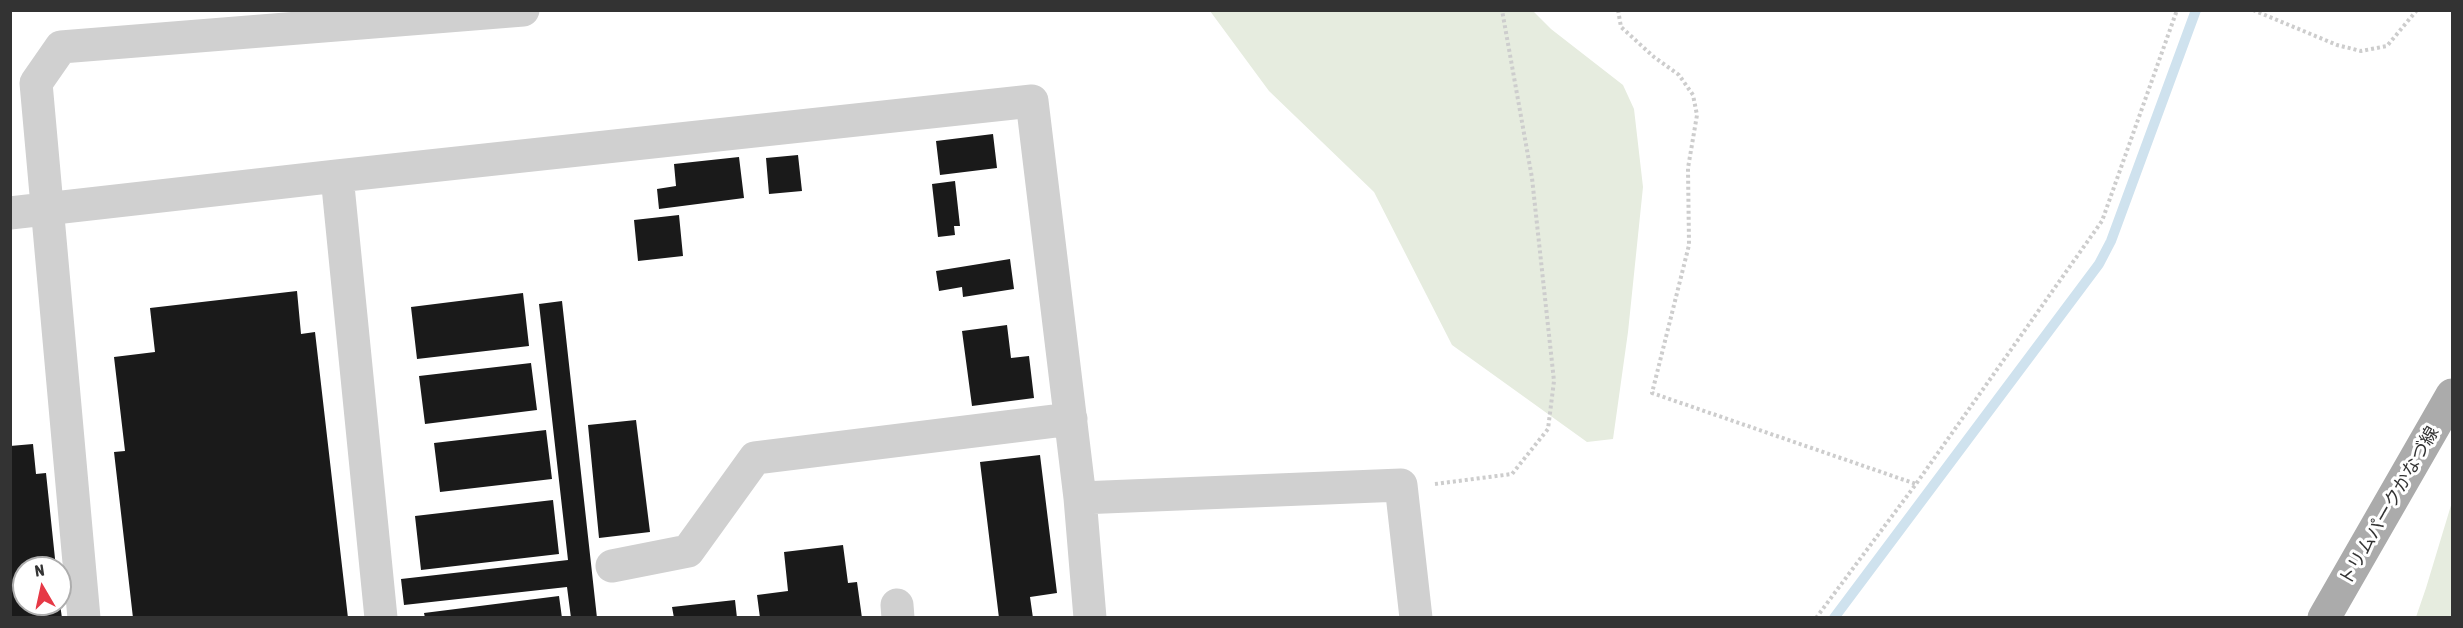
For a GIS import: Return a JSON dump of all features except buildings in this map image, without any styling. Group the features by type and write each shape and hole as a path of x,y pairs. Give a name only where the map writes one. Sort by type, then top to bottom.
{"main road":[{"name":"トリムパークかなづ線","path":"2324,618 2452,395"}],"lane":[{"path":"84,618 36,83 61,47 523,10"},
{"path":"10,213 1032,101 1080,498 1090,618"},
{"path":"337,176 381,618"},
{"path":"612,566 688,551 754,458 1071,419"},
{"path":"1080,498 1401,485 1416,618"}],"path":[{"path":"1401,485 1453,483 1512,474 1548,429 1554,381 1534,201 1502,10"},
{"path":"1618,10 1621,27 1654,57 1679,75 1693,95 1697,115 1688,168 1689,245 1652,393 1916,484"},
{"path":"1816,618 1916,484 2102,221 2177,10"},
{"path":"2253,10 2337,45 2361,51 2387,46 2417,10"}],"shaded area":[{"path":"1210,11 1533,11 1551,29 1623,85 1634,109 1643,187 1628,332 1613,439 1587,442 1452,345 1374,192 1269,91"},
{"path":"2452,502 2452,617 2416,617 2426,588"}],"waterway":[{"path":"1834,618 2099,264 2111,241 2196,10"}]}
